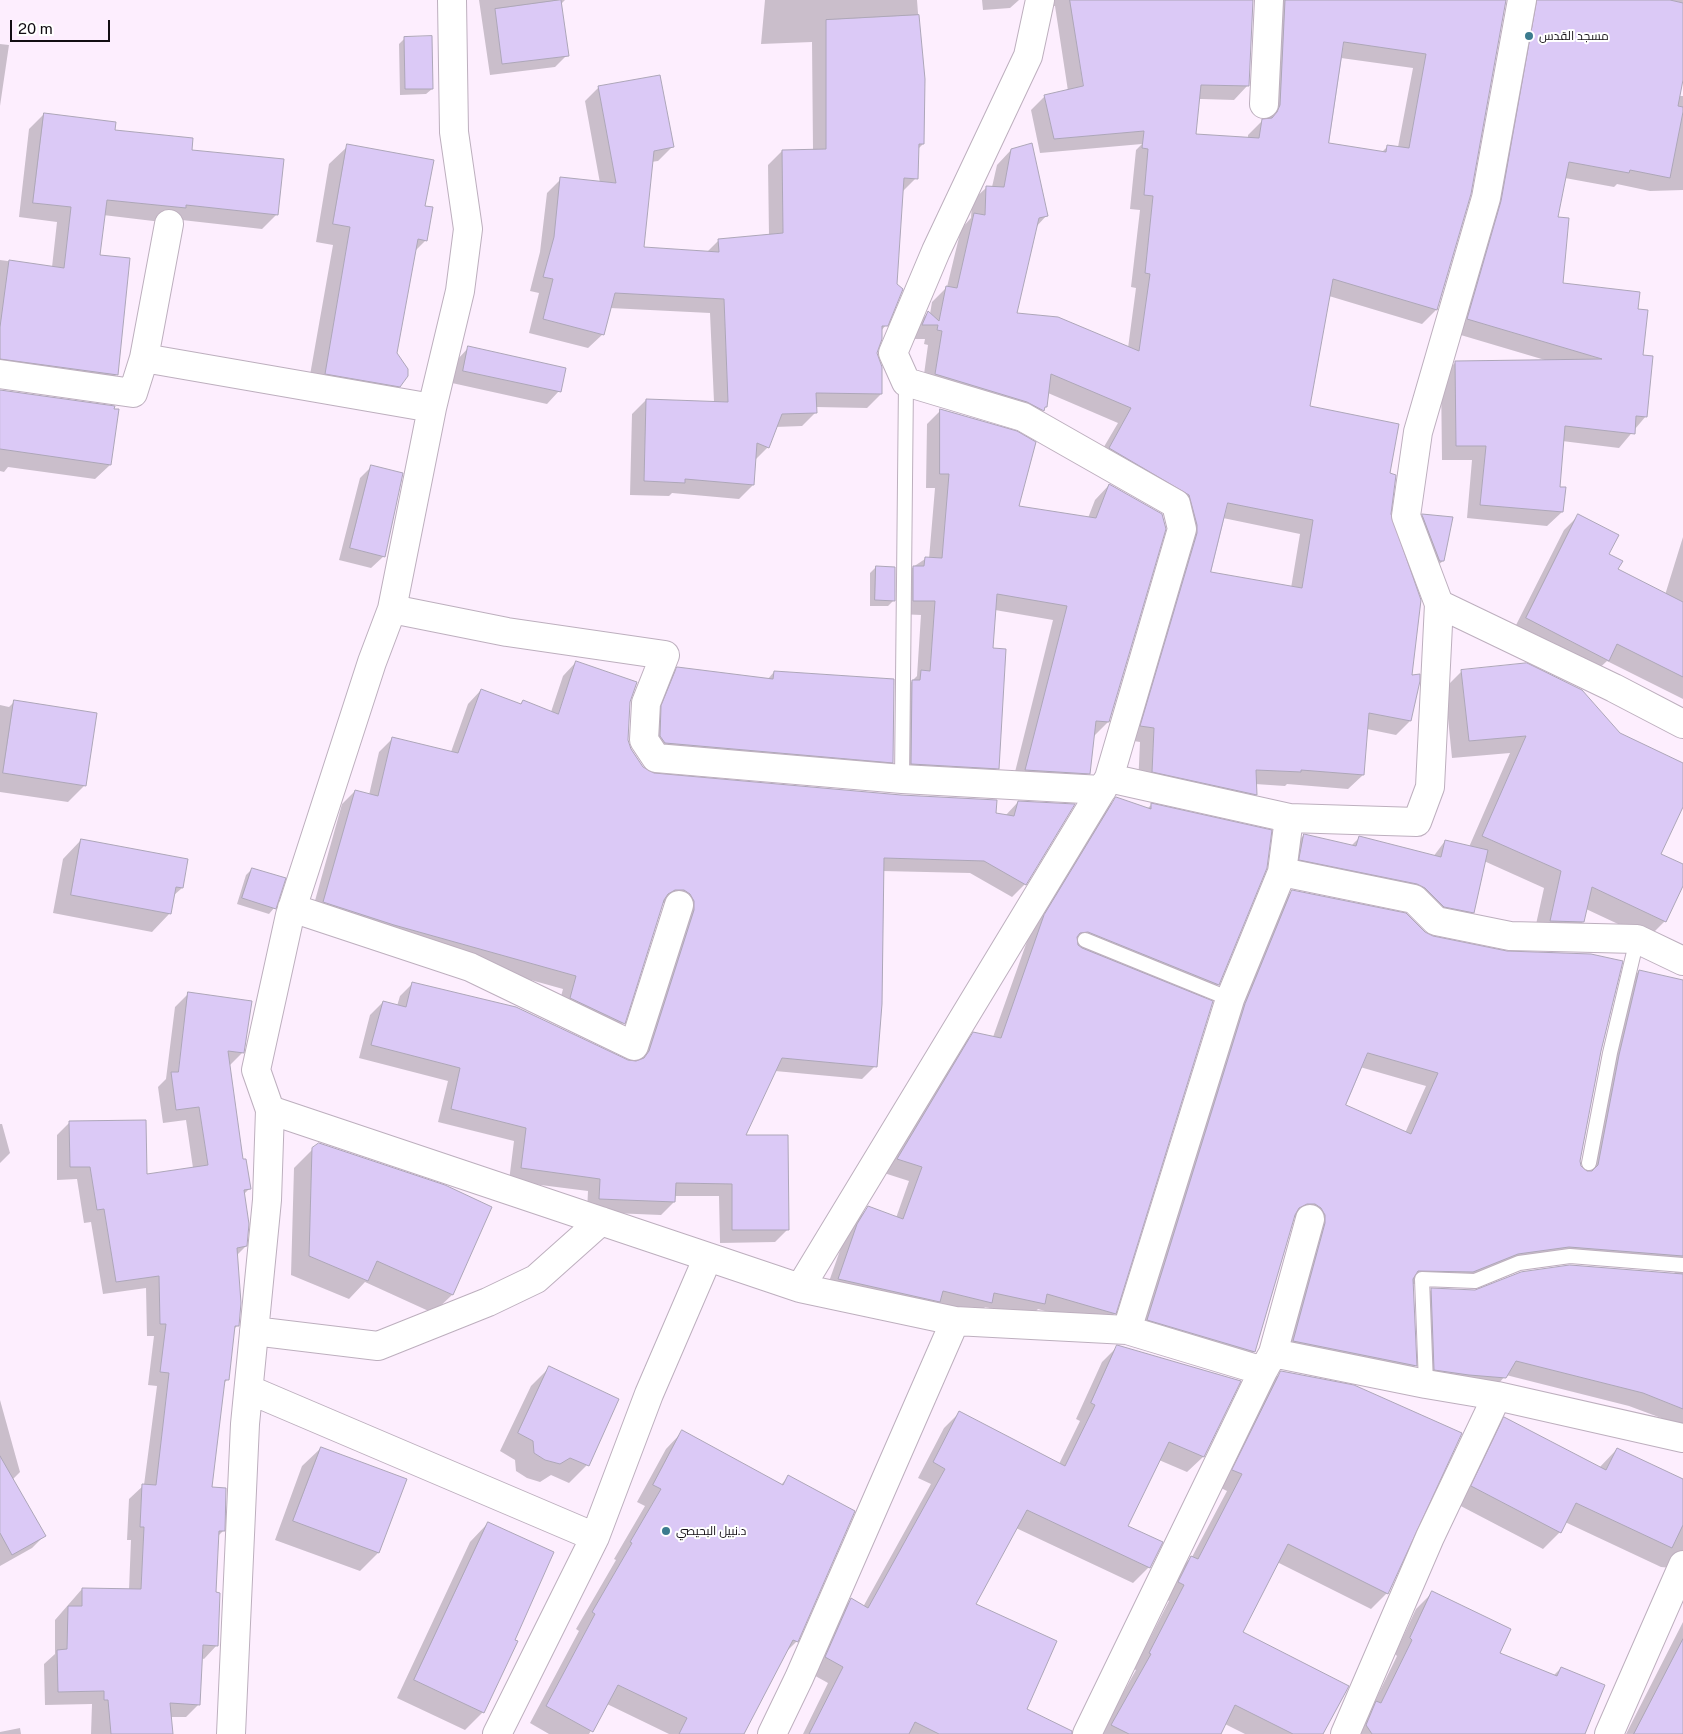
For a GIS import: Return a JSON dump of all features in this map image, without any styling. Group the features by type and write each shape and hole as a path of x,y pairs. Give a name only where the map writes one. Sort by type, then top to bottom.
{"street":[{"path":"231,1734 245,1424 250,1390 267,1200 270,1110 256,1070 292,908 372,662 392,609 432,408 460,291 468,229 454,132 452,0"},
{"path":"800,1288 1106,784 1182,529 1176,504 1023,417 906,382 893,353 936,251 1028,56 1040,0"},
{"path":"1264,104 1269,0"},
{"path":"392,609 507,632 665,655 646,703 644,740 656,758 902,779 1106,784 1289,818 1417,822 1430,787 1438,604 1406,516 1418,432 1486,198 1522,0"},
{"path":"0,374 133,393 144,358 169,224"},
{"path":"144,358 432,408"},
{"path":"1438,604 1683,724"},
{"path":"1127,1330 1230,999 1282,872 1289,818"},
{"path":"1282,872 1414,899 1436,921 1510,936 1637,939 1683,961"},
{"path":"292,908 470,967 634,1046 680,905"},
{"path":"270,1110 800,1288 954,1321 1127,1330 1268,1362 1497,1396 1683,1438"},
{"path":"1087,1734 1268,1362 1310,1219"},
{"path":"254,1331 378,1346 488,1302 536,1279 600,1221"},
{"path":"497,1734 595,1537 648,1394 708,1257"},
{"path":"772,1734 799,1678 954,1321"},
{"path":"250,1390 595,1537"},
{"path":"1345,1734 1430,1537 1497,1396"},
{"path":"1609,1734 1683,1565"}],"lane":[{"path":"902,779 906,382"},
{"path":"1589,1163 1610,1053 1637,939"},
{"path":"1085,940 1230,999"},
{"path":"1426,1384 1422,1279 1475,1281 1519,1263 1570,1256 1683,1265"}],"building":[{"path":"561,0 569,56 502,64 495,9"},
{"path":"1070,0 1253,0 1249,86 1201,85 1196,134 1259,138 1262,119 1272,118 1280,105 1285,0 1506,0 1471,194 1437,310 1333,279 1310,406 1399,424 1390,473 1396,475 1391,514 1421,600 1412,675 1420,674 1420,681 1411,721 1369,713 1364,775 1301,770 1301,772 1256,770 1257,795 1152,772 1154,728 1140,726 1197,533 1197,525 1189,495 1109,448 1131,408 1051,374 1047,407 1045,407 1044,411 1027,402 935,374 942,331 937,330 938,325 922,325 928,311 939,321 946,286 957,288 974,213 985,215 986,186 1004,187 1011,149 1032,143 1048,216 1039,218 1017,313 1058,317 1139,351 1150,274 1145,273 1153,196 1144,195 1148,149 1142,148 1144,131 1054,139 1044,95 1083,86","holes":["1344,42 1426,54 1409,148 1387,145 1386,152 1329,143","1228,503 1313,520 1302,588 1211,572"]},
{"path":"1537,0 1670,0 1683,3 1683,80 1678,106 1683,107 1683,112 1670,178 1630,170 1629,173 1569,162 1558,217 1569,218 1563,283 1640,292 1638,309 1648,310 1643,355 1653,356 1647,417 1636,416 1635,434 1565,426 1560,487 1566,487 1563,512 1480,505 1486,446 1456,446 1455,361 1602,359 1467,319 1501,201"},
{"path":"919,15 925,79 924,144 919,144 918,179 904,178 897,284 903,289 888,326 882,326 882,339 877,353 882,367 882,394 816,393 817,413 782,414 769,448 757,443 754,485 685,479 685,483 644,481 646,399 728,402 724,299 615,293 604,335 543,319 553,279 543,277 554,237 560,177 616,183 598,86 660,75 674,147 654,151 644,247 719,252 718,239 783,233 782,150 826,149 826,20"},
{"path":"432,36 433,89 405,89 404,37"},
{"path":"44,113 116,122 115,130 193,138 192,150 284,159 278,215 186,205 186,208 107,200 100,255 130,258 118,375 0,359 0,327 9,260 64,268 71,207 33,203"},
{"path":"347,144 434,160 425,206 433,207 427,241 418,239 397,353 408,369 408,376 400,387 325,374 350,227 333,224"},
{"path":"468,346 566,368 561,392 463,371"},
{"path":"0,390 115,406 114,409 119,409 111,465 0,449"},
{"path":"940,409 1017,431 1036,442 1019,506 1096,518 1109,484 1162,514 1166,529 1109,722 1096,721 1090,774 1025,770 1067,606 997,594 993,648 1006,649 999,769 911,764 912,680 920,680 921,670 930,671 935,601 913,601 913,566 924,566 925,557 942,558 949,474 940,474"},
{"path":"371,465 403,473 385,557 350,548"},
{"path":"1422,514 1453,517 1444,561 1440,561"},
{"path":"1578,514 1619,535 1609,554 1623,561 1618,569 1683,602 1683,677 1617,644 1609,661 1526,618"},
{"path":"876,566 895,567 895,601 875,600"},
{"path":"576,661 637,682 630,702 628,740 631,749 643,767 654,773 901,795 997,800 996,813 1014,816 1018,801 1075,804 1026,885 984,861 884,858 882,1004 877,1067 782,1058 746,1135 788,1135 789,1230 732,1230 732,1184 676,1183 675,1202 599,1199 600,1179 521,1168 526,1128 451,1109 460,1068 371,1045 383,1001 406,1007 412,982 516,1007 628,1060 636,1061 644,1058 649,1051 694,910 694,901 690,894 684,890 675,890 668,894 664,900 625,1024 570,998 576,976 394,925 323,902 355,790 378,796 392,737 458,753 481,689 521,704 523,700 558,714"},
{"path":"1527,663 1582,690 1620,733 1683,763 1683,807 1661,854 1683,864 1683,886 1666,922 1592,887 1584,922 1550,921 1561,871 1482,836 1526,736 1469,741 1461,670"},
{"path":"677,667 773,679 774,671 894,679 893,763 665,743 660,736 661,706"},
{"path":"14,700 97,713 86,786 3,773"},
{"path":"1116,797 1151,809 1151,803 1272,830 1267,868 1219,985 1088,932 1080,933 1077,937 1078,945 1082,948 1213,1001 1116,1314 1047,1294 1045,1304 994,1293 992,1303 943,1291 940,1302 838,1279 857,1224 868,1206 903,1219 922,1167 897,1159 973,1032 1001,1038 1044,915"},
{"path":"1304,834 1356,846 1359,836 1441,857 1445,840 1488,850 1474,913 1444,907 1425,888 1417,884 1299,860"},
{"path":"81,839 188,859 183,888 176,887 171,914 71,895"},
{"path":"252,868 286,878 276,909 242,898"},
{"path":"1292,890 1406,913 1425,932 1433,936 1507,951 1591,954 1623,961 1601,1051 1580,1161 1581,1166 1587,1171 1592,1171 1598,1165 1619,1055 1639,970 1683,980 1683,1256 1569,1247 1518,1254 1473,1272 1418,1271 1413,1279 1417,1366 1293,1341 1325,1223 1325,1215 1321,1208 1315,1204 1307,1204 1299,1208 1295,1215 1255,1352 1147,1320 1245,1004","holes":["1368,1053 1438,1073 1411,1134 1346,1105"]},
{"path":"188,992 252,1001 244,1053 228,1051 243,1159 246,1159 251,1189 244,1190 249,1224 247,1246 237,1248 241,1303 239,1326 235,1326 229,1380 225,1380 212,1487 226,1488 225,1531 219,1531 216,1592 220,1593 218,1646 203,1645 200,1705 170,1703 173,1734 111,1734 108,1700 104,1700 104,1691 58,1692 57,1650 67,1649 68,1606 82,1606 82,1588 141,1589 144,1527 140,1527 142,1484 156,1485 169,1373 160,1372 166,1324 160,1324 159,1276 116,1282 104,1209 97,1210 90,1167 70,1167 69,1121 146,1120 147,1174 208,1165 199,1107 176,1110 171,1072 178,1072"},
{"path":"319,1143 445,1185 492,1207 453,1295 377,1261 368,1281 309,1256 312,1148"},
{"path":"1570,1265 1683,1274 1683,1409 1643,1393 1516,1361 1506,1378 1434,1370 1431,1288 1475,1290 1521,1272"},
{"path":"1117,1345 1241,1381 1204,1457 1169,1442 1128,1526 1163,1542 1150,1568 1027,1510 976,1604 1057,1641 1027,1709 1072,1731 1072,1734 939,1734 915,1722 909,1734 809,1734 843,1667 825,1657 851,1598 868,1608 945,1469 933,1462 959,1411 1065,1466 1095,1405 1091,1403"},
{"path":"549,1366 619,1399 589,1466 570,1458 560,1464 545,1460 534,1453 533,1441 518,1433"},
{"path":"1281,1371 1354,1385 1462,1433 1388,1594 1288,1544 1243,1632 1349,1686 1323,1734 1293,1734 1235,1705 1221,1734 1129,1734 1111,1725 1151,1654 1149,1653 1184,1585 1178,1582 1191,1556 1198,1559 1242,1474 1232,1470"},
{"path":"1504,1417 1606,1470 1617,1448 1683,1479 1683,1525 1672,1548 1576,1503 1561,1533 1471,1486"},
{"path":"682,1430 783,1485 788,1475 855,1511 798,1642 793,1640 744,1734 679,1734 687,1718 618,1685 593,1732 546,1706 595,1614 592,1612 661,1489 653,1485"},
{"path":"321,1447 407,1479 379,1553 293,1521"},
{"path":"0,1456 46,1536 12,1555 0,1533"},
{"path":"488,1522 554,1552 515,1640 518,1641 484,1713 414,1680"},
{"path":"1432,1591 1511,1629 1500,1653 1557,1676 1561,1667 1605,1685 1585,1734 1372,1734 1366,1725 1376,1701 1381,1703 1412,1640 1410,1638"},
{"path":"1683,1639 1683,1734 1634,1734"}],"place":[{"name":"مسجد القدس","path":"1529,36"},
{"name":"د.نبيل البحيصي","path":"666,1531"}]}
